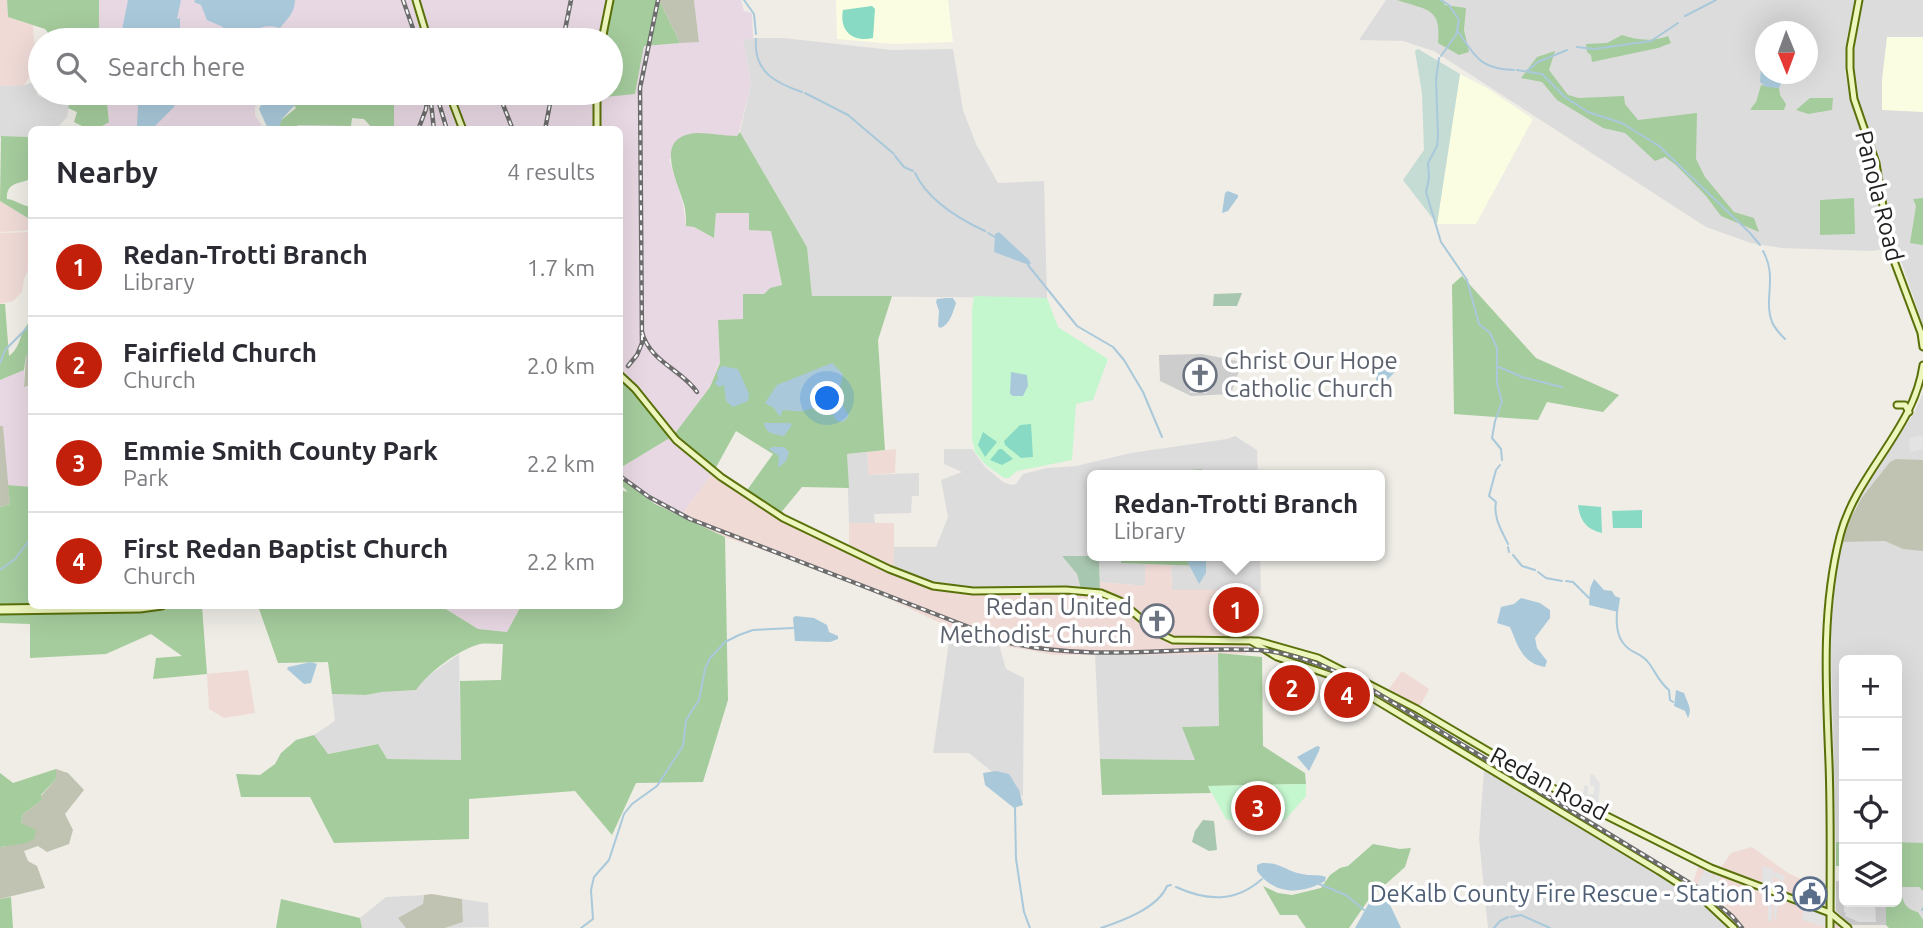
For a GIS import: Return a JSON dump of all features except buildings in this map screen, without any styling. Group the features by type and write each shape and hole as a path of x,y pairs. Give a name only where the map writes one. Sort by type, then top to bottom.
{"main road":[{"path":"416,0 424,28"},
{"path":"605,28 610,0"},
{"name":"Panola Road","path":"1859,0 1850,48 1854,100 1876,163 1890,250 1921,332 1923,347"},
{"path":"454,105 461,126"},
{"path":"597,105 597,126"},
{"path":"1848,927 1839,925 1833,928 1830,913 1825,641 1830,579 1851,504 1909,412 1916,398 1923,366"},
{"name":"Redan Road","path":"623,378 676,440 721,477 783,518 890,569 933,586 973,591 1057,590 1101,593 1120,601 1158,633 1173,640 1251,641 1273,644 1334,664 1532,777 1592,808 1712,868 1830,913 1848,927"},
{"path":"1897,405 1905,405 1909,412"},
{"path":"0,610 34,609"},
{"path":"0,610 50,609"},
{"path":"1251,641 1277,657 1320,670 1374,699 1659,871 1704,901 1734,928"},
{"path":"1813,906 1826,905 1830,893"}],"shaded area":[{"path":"0,0 7,0 8,17 33,25 33,28 28,28 28,79 24,85 0,86"},
{"path":"99,0 610,0 604,28 99,28"},
{"path":"128,0 181,0 177,19 180,18 180,28 122,28"},
{"path":"295,0 295,5 280,28 223,28 207,20 201,5 194,2"},
{"path":"659,0 694,0 699,42 680,43"},
{"path":"694,0 741,0 744,11 752,13 753,39 743,39 751,84 738,136 669,159 683,204 686,226 714,238 716,213 750,213 749,230 771,230 782,286 744,319 718,320 720,362 710,387 673,436 714,471 680,517 633,490 623,481 623,466 672,436 623,379 623,126 394,126 394,105 623,105 623,94 635,94 644,46 699,41"},
{"path":"836,0 948,0 953,42 894,44 837,39"},
{"path":"1386,0 1855,0 1847,37 1845,71 1850,100 1874,169 1880,225 1886,249 1872,251 1781,248 1751,243 1706,227 1434,51 1403,41 1359,40"},
{"path":"1863,0 1923,0 1923,325 1889,226 1885,186 1858,103 1853,73 1853,43"},
{"path":"1887,37 1923,37 1923,112 1882,110"},
{"path":"783,38 892,50 953,49 963,110 976,144 998,183 1044,181 1047,298 812,296 807,247 740,132 751,84 743,39"},
{"path":"1418,49 1460,74 1437,224 1403,180 1424,150 1422,93 1415,51"},
{"path":"1460,74 1487,88 1533,119 1476,224 1437,224"},
{"path":"28,84 28,105 69,105 67,117 59,126 28,126 28,137 0,138 0,86"},
{"path":"1762,84 1781,84 1779,88"},
{"path":"107,105 257,105 255,115 262,126 102,126 109,121"},
{"path":"175,105 155,126 137,126 138,106"},
{"path":"261,105 295,105 279,126 267,126 259,109"},
{"path":"1228,191 1238,197 1228,211 1222,213 1225,193"},
{"path":"0,201 28,218 28,230 0,232"},
{"path":"28,232 28,270 22,292 13,301 0,304 0,233"},
{"path":"999,232 1028,259 1031,263 1029,265 994,252 995,234"},
{"path":"1242,293 1237,306 1213,306 1214,294"},
{"path":"953,298 956,303 949,321 940,328 937,299"},
{"path":"1202,354 1242,362 1231,394 1191,396 1160,381 1159,355"},
{"path":"26,355 28,355 28,386 24,387"},
{"path":"1380,361 1395,372 1378,389 1376,380"},
{"path":"1189,362 1207,364 1205,367 1194,367 1194,382 1206,382 1207,393 1190,393"},
{"path":"832,363 843,374 838,397 849,416 843,422 837,421 822,406 800,411 783,410 780,417 774,408 765,403 777,385"},
{"path":"722,366 738,369 749,394 748,401 733,407 726,401 724,385 719,387 715,383 718,379 717,372"},
{"path":"24,370 24,387 28,386 28,487 8,485 3,426 0,426 0,380"},
{"path":"1011,372 1027,375 1028,386 1023,396 1010,394"},
{"path":"1923,393 1923,843 1902,842 1902,655 1839,655 1839,842 1836,842 1830,617 1840,551 1862,493 1914,413"},
{"path":"764,423 792,425 784,436 769,431"},
{"path":"0,426 3,426 10,504 0,507"},
{"path":"1923,435 1923,449 1910,452 1909,438"},
{"path":"1235,436 1257,450 1258,470 1087,470 1087,556 1062,556 1077,574 1081,589 942,588 894,571 894,547 936,547 948,517 941,480 962,472 944,464 944,449 972,449 985,467 1003,482 1012,485 1016,484 1023,474 1047,468 1076,466 1131,453"},
{"path":"784,447 789,452 786,461 778,468 779,456 769,449"},
{"path":"896,449 895,473 869,475 867,452"},
{"path":"867,452 869,475 919,473 919,496 912,496 911,513 874,514 875,523 849,523 847,454"},
{"path":"1896,459 1923,460 1923,551 1903,549 1885,541 1841,542 1847,524 1863,496 1890,462"},
{"path":"714,471 779,515 849,548 849,523 894,523 894,571 942,588 1100,591 1100,582 1145,586 1145,564 1171,565 1172,590 1261,590 1246,654 1055,655 999,645 951,628 866,588 725,537 680,517"},
{"path":"1062,556 1087,556 1087,561 1099,561 1100,591 1081,589 1077,574"},
{"path":"1099,561 1145,564 1145,586 1100,582"},
{"path":"1187,561 1206,561 1206,573 1199,584"},
{"path":"1200,561 1260,561 1261,590 1172,590 1171,565 1200,566"},
{"path":"1594,579 1604,590 1612,591 1620,598 1618,612 1589,605 1590,588"},
{"path":"1521,598 1540,603 1550,610 1550,618 1535,638 1537,648 1547,661 1545,667 1526,658 1510,627 1497,623 1501,607 1514,604"},
{"path":"446,609 519,609 507,632 478,629"},
{"path":"795,616 814,618 827,625 829,632 838,636 838,639 830,642 795,641"},
{"path":"951,628 999,645 1006,669 1024,678 1023,797 969,753 933,753"},
{"path":"1218,653 1220,726 1183,727 1196,760 1100,759 1095,655"},
{"path":"459,654 461,760 387,759 377,744 327,754 314,735 335,721 332,694 366,695 415,690 424,679"},
{"path":"311,662 317,664 311,683 304,684 287,669 288,667"},
{"path":"248,670 255,713 224,718 209,709 207,674"},
{"path":"1402,671 1429,689 1412,722 1379,703"},
{"path":"1676,690 1684,693 1690,709 1688,718 1685,711 1674,706"},
{"path":"1317,746 1320,747 1319,751 1309,771 1297,757"},
{"path":"56,769 68,773 84,790 65,814 73,830 69,844 47,852 38,846 24,851 28,861 37,866 45,888 0,899 0,847 6,846 21,823 23,814 42,800 41,796 56,779"},
{"path":"1484,770 1636,861 1727,908 1745,928 1488,928 1479,839"},
{"path":"996,771 1009,774 1019,790 1023,805 1014,808 985,785 983,773"},
{"path":"1590,774 1594,775 1600,784 1598,803 1583,798 1584,785 1588,786 1588,794 1594,794 1594,786 1590,786"},
{"path":"1203,820 1214,821 1217,850 1209,851 1192,842 1195,831"},
{"path":"1752,847 1788,873 1825,890 1827,918 1842,928 1745,928 1727,908 1690,891 1699,864 1720,869 1731,853"},
{"path":"1274,864 1305,875 1323,876 1326,877 1325,881 1307,889 1280,888 1271,885 1257,871 1257,865"},
{"path":"1762,866 1773,869 1773,875 1775,872 1785,876 1783,882 1773,876 1772,887 1762,883"},
{"path":"1705,869 1713,874 1712,878 1716,875 1720,877 1717,894 1697,885"},
{"path":"1836,881 1839,881 1839,907 1886,907 1886,925 1851,925 1836,911"},
{"path":"1902,887 1919,887 1923,891 1923,920 1918,912 1903,903"},
{"path":"1384,892 1401,928 1355,928 1369,903"},
{"path":"1768,894 1786,900 1785,903 1778,903 1776,919 1772,901 1772,921 1768,921"},
{"path":"424,895 423,904 406,928 362,928 360,918 386,897"},
{"path":"424,895 462,899 463,922 445,928 406,928 398,918 423,904"},
{"path":"462,899 488,903 489,927 445,928 463,922"},
{"path":"1804,907 1825,915 1826,927 1802,920"},
{"path":"1844,907 1875,907 1876,922 1859,922 1845,916"}],"green space":[{"path":"7,0 99,0 99,28 42,28 8,17"},
{"path":"610,0 659,0 680,43 644,46 635,94 623,95 623,28 604,28"},
{"path":"1397,0 1443,0 1445,5 1466,8 1464,30 1469,52 1459,55 1438,43 1439,31 1434,16 1424,9"},
{"path":"872,6 875,9 873,38 853,37 843,24 843,10"},
{"path":"1622,35 1645,40 1668,36 1671,43 1592,62 1586,44 1607,43"},
{"path":"1555,51 1549,70 1568,95 1579,98 1624,96 1625,104 1638,120 1697,113 1696,159 1705,177 1734,212 1754,218 1759,232 1721,216 1706,196 1665,157 1655,161 1625,133 1603,128 1557,100 1542,82 1521,78 1537,57"},
{"path":"1761,85 1779,88 1786,104 1784,110 1750,110 1756,102"},
{"path":"1810,98 1833,98 1832,110 1808,114 1796,110"},
{"path":"69,105 107,105 109,122 102,126 82,126 74,122 77,112 68,108"},
{"path":"294,105 394,105 394,126 370,126 364,119 352,118 351,126 278,126 279,122 296,108"},
{"path":"740,132 807,247 812,296 892,296 878,340 885,450 847,454 849,488 802,487 779,515 745,493 773,454 736,431 714,471 673,436 710,387 720,363 718,320 743,319 743,294 764,294 770,288 782,285 771,231 749,230 749,213 716,213 714,238 694,227 686,226 684,204 671,160 675,142 684,136 698,133 737,136"},
{"path":"1,136 28,137 28,180 11,187 7,199 28,206 28,218 0,201"},
{"path":"1854,198 1855,234 1820,235 1820,200"},
{"path":"1923,198 1923,245 1910,243 1916,206 1913,199"},
{"path":"1462,276 1536,358 1619,395 1603,412 1547,402 1538,420 1454,414 1452,285"},
{"path":"974,296 1047,298 1058,327 1108,359 1093,400 1076,404 1072,460 1017,471 1009,478 1004,478 986,465 975,452 972,439"},
{"path":"0,304 5,304 9,356 28,324 28,355 24,370 0,380"},
{"path":"623,379 673,436 623,466 623,435"},
{"path":"1031,424 1033,457 1021,458 1005,445 1004,441 1020,425"},
{"path":"983,432 997,442 985,457 978,445"},
{"path":"999,449 1013,459 1002,465 990,460"},
{"path":"623,480 655,504 725,537 728,700 703,782 636,783 612,835 575,791 469,799 469,839 334,843 310,797 241,797 236,774 260,775 275,764 281,753 296,740 314,735 328,754 378,744 387,759 461,760 460,681 501,680 503,644 483,644 463,651 445,662 416,690 366,695 332,694 328,662 278,663 259,609 446,609 478,629 507,632 519,609 623,609 623,491 628,492 623,487"},
{"path":"8,485 28,487 28,609 202,609 207,674 153,679 156,658 182,656 151,634 106,654 30,658 30,624 0,623 0,507 10,504"},
{"path":"1578,505 1601,507 1602,533 1585,524"},
{"path":"1642,510 1642,528 1613,528 1612,511"},
{"path":"1201,561 1201,566 1121,563"},
{"path":"1218,653 1262,657 1263,746 1305,773 1306,784 1208,786 1211,793 1102,795 1100,759 1195,760 1182,727 1219,726"},
{"path":"56,769 56,779 41,795 42,800 23,814 21,823 36,830 34,839 0,847 0,773 13,783"},
{"path":"1306,784 1306,796 1285,820 1237,821 1226,819 1208,786"},
{"path":"1836,842 1839,842 1839,866 1836,866"},
{"path":"1902,842 1923,843 1923,891 1919,887 1902,887"},
{"path":"1373,844 1400,849 1411,848 1405,867 1369,899 1349,928 1306,928 1297,915 1280,915 1263,886 1278,893 1292,895 1321,888 1330,875 1348,866"},
{"path":"1902,896 1909,908 1918,912 1923,920 1923,928 1889,928 1886,925 1886,907 1902,907"},
{"path":"11,897 13,928 0,928 0,899"},
{"path":"281,899 360,918 362,928 276,928"}],"waterway":[{"path":"744,0 754,14 756,34"},
{"path":"1441,0 1449,5 1459,20 1456,35 1441,56"},
{"path":"1685,16 1716,0"},
{"path":"1577,47 1594,49 1651,41 1678,23"},
{"path":"1457,30 1474,54 1485,64 1514,70"},
{"path":"756,39 758,60 768,74 802,92"},
{"path":"1528,70 1538,62 1567,50"},
{"path":"1439,58 1436,79 1437,146 1428,163 1426,192 1441,242 1467,280 1479,324 1490,333 1497,348 1497,383 1502,402 1492,438 1501,449 1502,460"},
{"path":"1517,70 1542,74 1565,97 1588,112 1622,123 1659,146 1760,245"},
{"path":"805,93 848,115 894,154"},
{"path":"895,156 904,167 913,171"},
{"path":"915,173 928,192 945,208 985,231"},
{"path":"988,233 995,237"},
{"path":"1763,251 1769,270 1772,322 1785,339"},
{"path":"1028,265 1077,326 1113,347 1124,360 1143,392 1162,437"},
{"path":"0,363 5,350 28,327"},
{"path":"1499,367 1522,377 1562,387"},
{"path":"1500,465 1489,496 1496,502 1497,519 1508,544"},
{"path":"0,570 15,559 28,542"},
{"path":"1508,547 1509,552"},
{"path":"1513,555 1522,566 1535,570"},
{"path":"1538,572 1546,578 1562,581"},
{"path":"1566,581 1573,582 1589,598"},
{"path":"1617,612 1617,627 1622,641 1646,660 1669,690 1670,700 1673,702"},
{"path":"581,928 593,919 591,890 594,877 609,860 624,814 632,804 657,786 683,746 686,720 699,700 710,658 725,642 739,635 753,630 793,628"},
{"path":"1015,808 1016,859 1024,912 1030,928"},
{"path":"1176,887 1210,897 1231,896 1252,887 1262,879"},
{"path":"1319,884 1346,895 1364,910"},
{"path":"1101,928 1148,907 1171,885"},
{"path":"1511,917 1521,915 1550,928"},
{"path":"1494,928 1508,917"}],"railway":[{"path":"403,0 413,28"},
{"path":"565,28 571,0"},
{"path":"628,366 642,343 640,88 658,0"},
{"path":"420,126 426,105"},
{"path":"431,105 434,126"},
{"path":"440,105 446,126"},
{"path":"503,105 511,126"},
{"path":"546,126 550,105"},
{"path":"642,332 652,351 697,392"},
{"path":"623,478 649,497 690,519 1010,643 1041,649 1103,653 1260,650 1319,664 1374,691 1698,888 1732,916 1742,928"}],"place":[{"name":"Christ Our Hope Catholic Church","path":"1200,375"},
{"name":"Redan-Trotti Branch","path":"1236,610"},
{"name":"Redan United Methodist Church","path":"1157,621"},
{"name":"Fairfield Church","path":"1292,688"},
{"name":"First Redan Baptist Church","path":"1347,695"},
{"name":"Emmie Smith County Park","path":"1258,808"},
{"name":"DeKalb County Fire Rescue - Station 13","path":"1810,894"}]}
